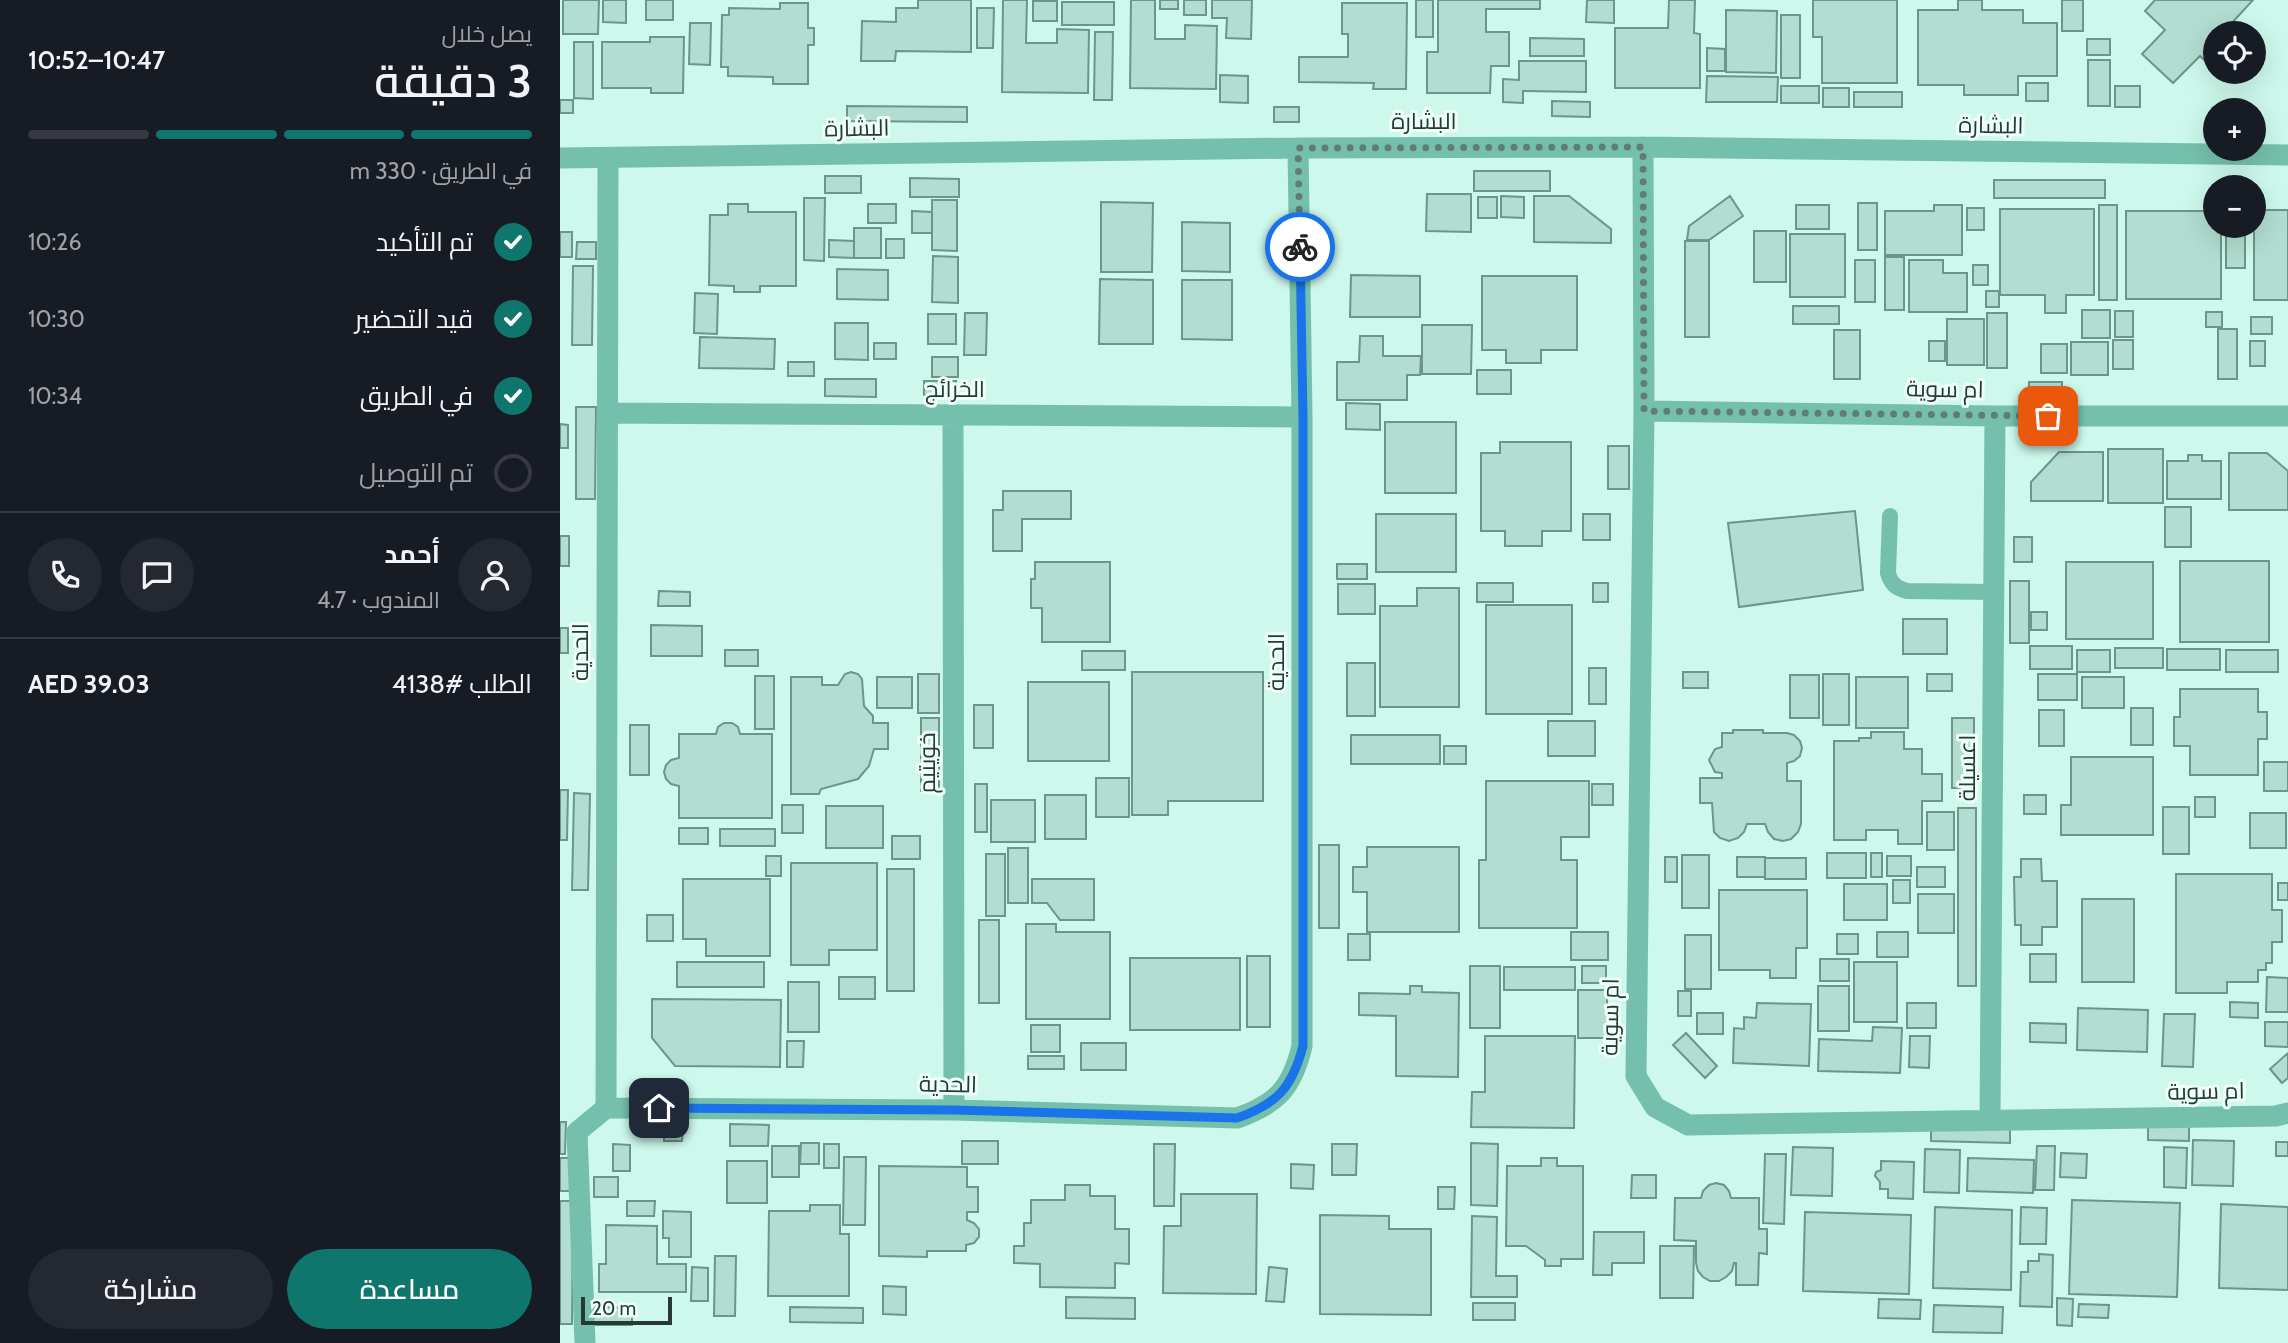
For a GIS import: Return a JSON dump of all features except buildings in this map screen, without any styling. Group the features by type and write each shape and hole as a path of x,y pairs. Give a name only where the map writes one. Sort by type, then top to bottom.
{"street":[{"name":"البشارة","path":"560,158 1298,148 1643,147 2288,155"},
{"name":"ام سوية","path":"1643,147 1644,411 1636,1076 1655,1107 1688,1125 2263,1116 2288,1113"},
{"name":"الحدية","path":"608,158 606,1108 954,1110 1237,1118 1263,1109 1283,1091 1297,1070 1303,1046 1303,417 1298,148"},
{"name":"ام سوية","path":"1644,411 1995,416 2288,416"},
{"name":"الخرائج","path":"607,414 1303,417"},
{"name":"خويتيم","path":"953,415 954,1110"},
{"name":"اعسيلة","path":"1990,1120 1995,416"},
{"path":"585,1343 577,1132 606,1108"}],"lane":[{"path":"1890,516 1888,573 1891,582 1898,589 1994,592"}],"way so far":[{"path":"1300,247 1298,148 1643,147 1644,411 2048,416"}],"route":[{"path":"659,1108 954,1110 1237,1118 1263,1109 1283,1091 1297,1070 1303,1046 1303,417 1300,247"}]}
